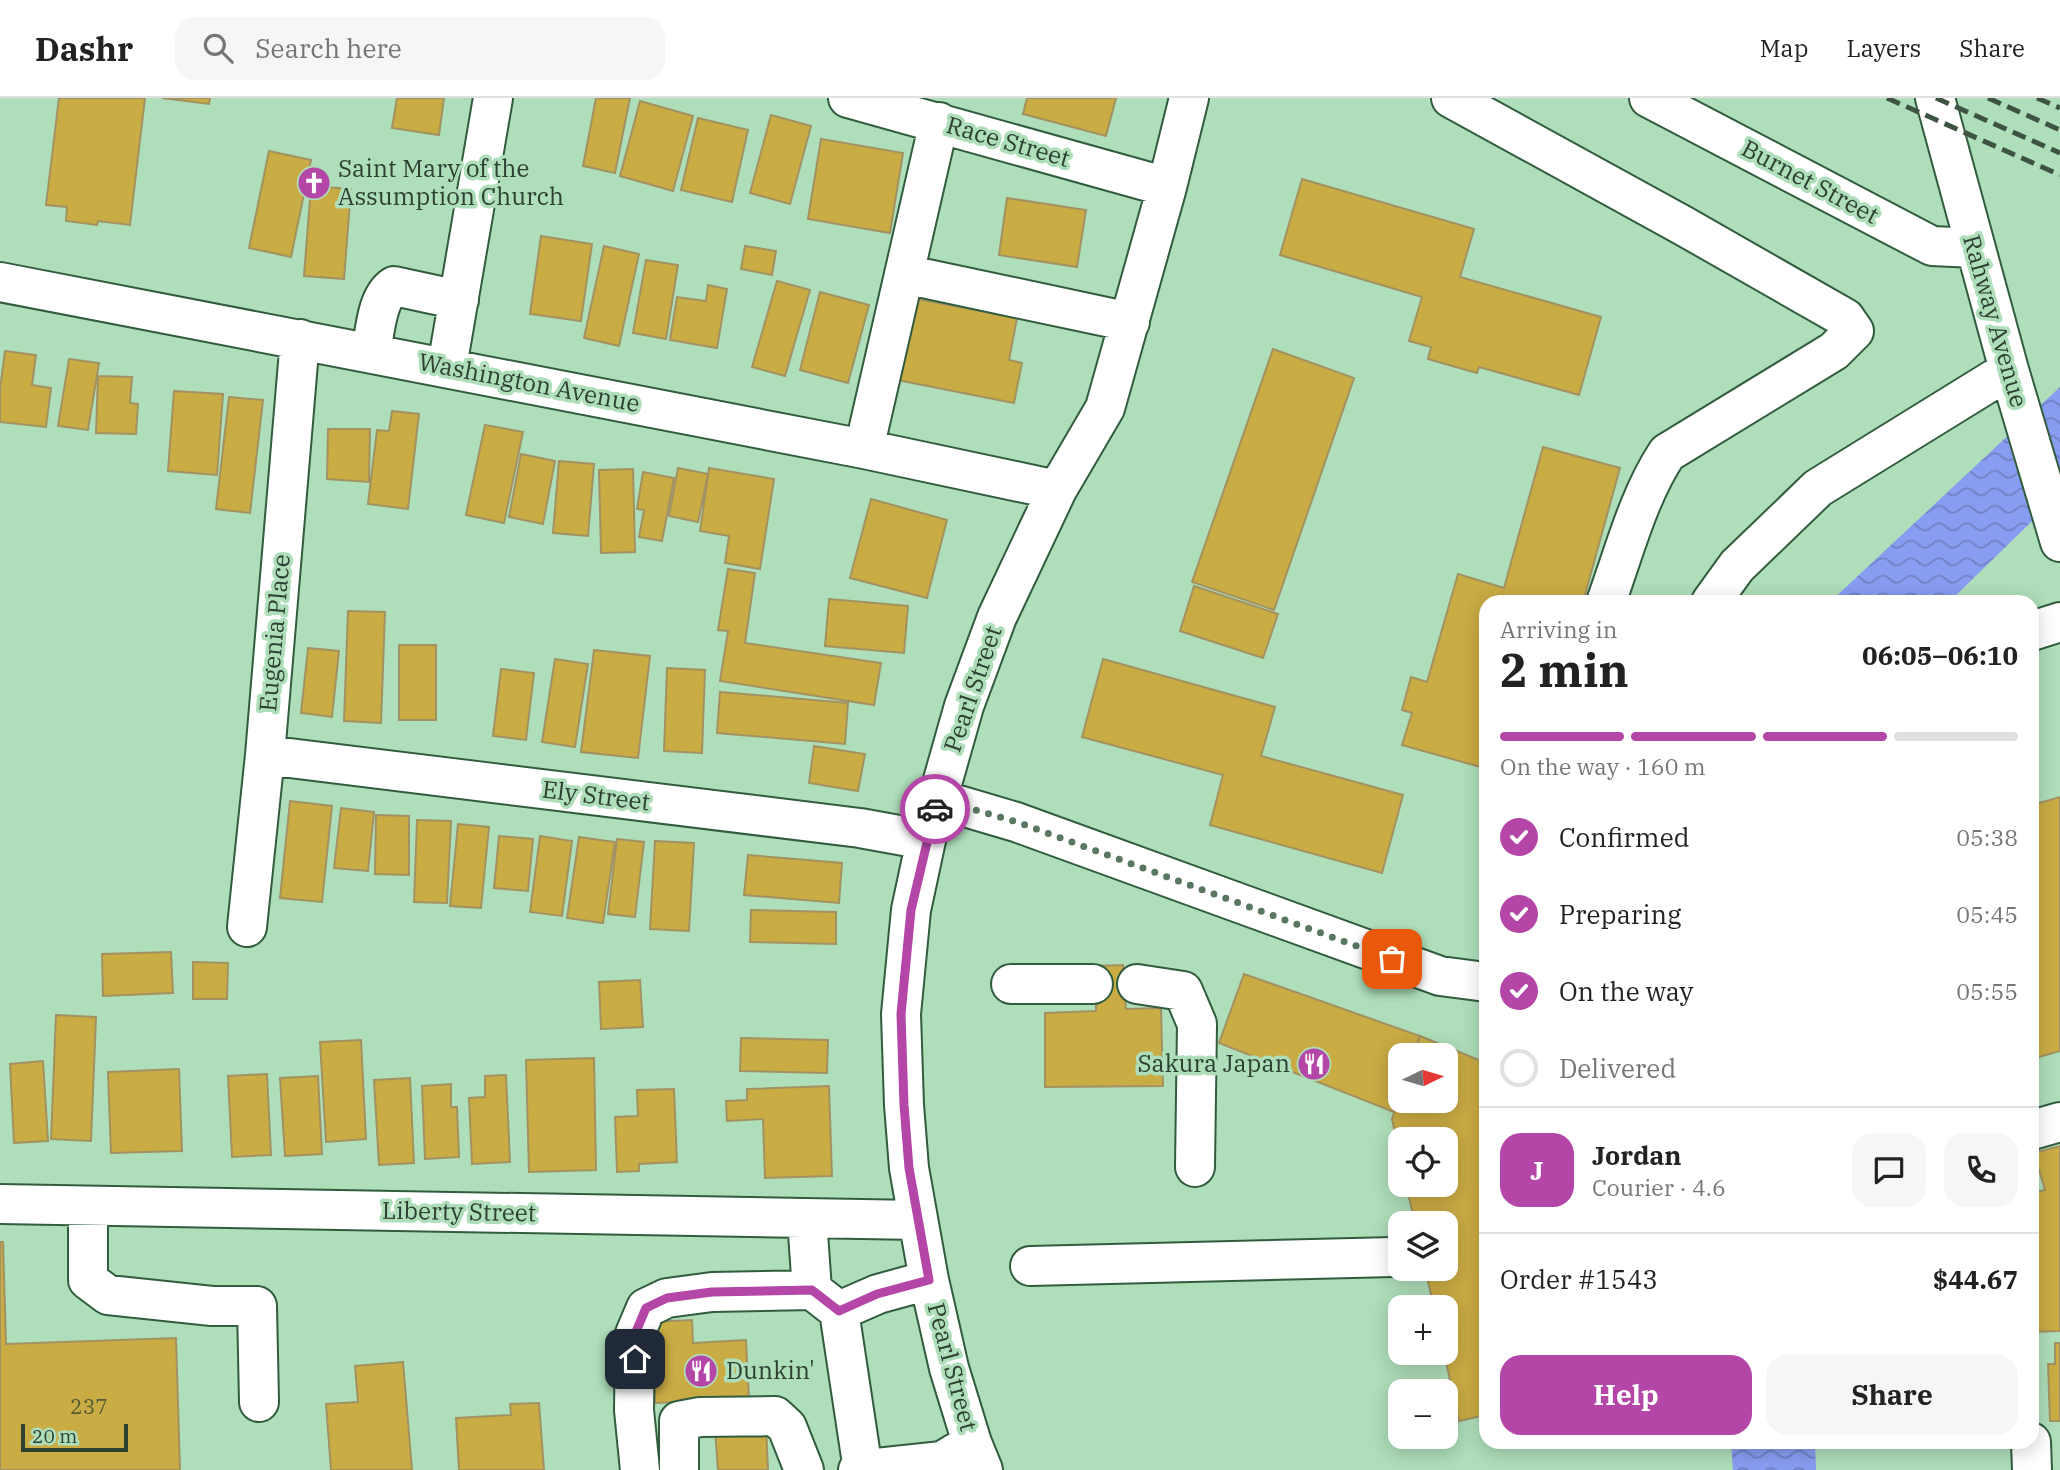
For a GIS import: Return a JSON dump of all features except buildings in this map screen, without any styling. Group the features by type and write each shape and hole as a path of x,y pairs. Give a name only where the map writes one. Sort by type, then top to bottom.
{"street":[{"path":"447,367 493,98"},
{"name":"Race Street","path":"848,98 1167,187"},
{"name":"Pearl Street","path":"978,1457 949,1368 929,1280 907,1143 901,1014 911,910 926,840 964,706 997,617 1057,490 1105,408 1189,98"},
{"path":"1451,98 1658,211 1845,318 1854,331 1834,351 1667,453 1658,467 1637,517 1609,595"},
{"name":"Burnet Street","path":"1649,98 1932,246 1975,248"},
{"name":"Rahway Avenue","path":"1935,98 2008,370 2058,534"},
{"path":"864,449 939,122"},
{"path":"904,274 1130,322"},
{"name":"Washington Avenue","path":"0,282 864,449 1057,490"},
{"path":"371,353 381,307 388,290 394,286 460,300"},
{"name":"Eugenia Place","path":"247,927 265,755 300,339"},
{"path":"1716,595 1737,566 1818,488 2008,370"},
{"path":"2039,629 2060,622"},
{"name":"Ely Street","path":"265,755 860,828 926,840"},
{"path":"938,799 1017,822 1440,976 1479,981"},
{"path":"1011,984 1093,984"},
{"path":"1136,984 1183,992 1197,1024 1195,1167"},
{"path":"2039,1128 2060,1122"},
{"name":"Liberty Street","path":"0,1204 918,1220"},
{"path":"88,1206 88,1280 108,1295 212,1306 257,1306 259,1402"},
{"path":"807,1219 868,1469 978,1457"},
{"path":"1030,1266 1388,1257"},
{"path":"640,1470 634,1410 635,1334 646,1308 667,1298 712,1292 826,1300 877,1294 929,1280"},
{"path":"679,1470 679,1421 700,1417 775,1416 788,1427 804,1470"},
{"path":"2032,1449 2032,1470"}],"water":[{"path":"2060,387 2060,494 1956,595 1837,595"},
{"path":"1732,1449 1815,1449 1816,1470 1733,1470"}],"railway":[{"path":"1887,98 2060,175"},
{"path":"1936,98 2060,153"},
{"path":"1988,98 2060,130"},
{"path":"2037,98 2060,108"}],"way so far":[{"path":"935,809 938,799 1017,822 1392,959"}],"place":[{"name":"Saint Mary of the Assumption Church","path":"314,183"},
{"name":"Sakura Japan","path":"1314,1064"},
{"name":"Dunkin'","path":"701,1371"}],"route":[{"path":"635,1359 635,1334 646,1308 667,1298 712,1292 812,1290 839,1311 877,1294 929,1280 909,1168 901,1014 911,910 935,809"}]}
